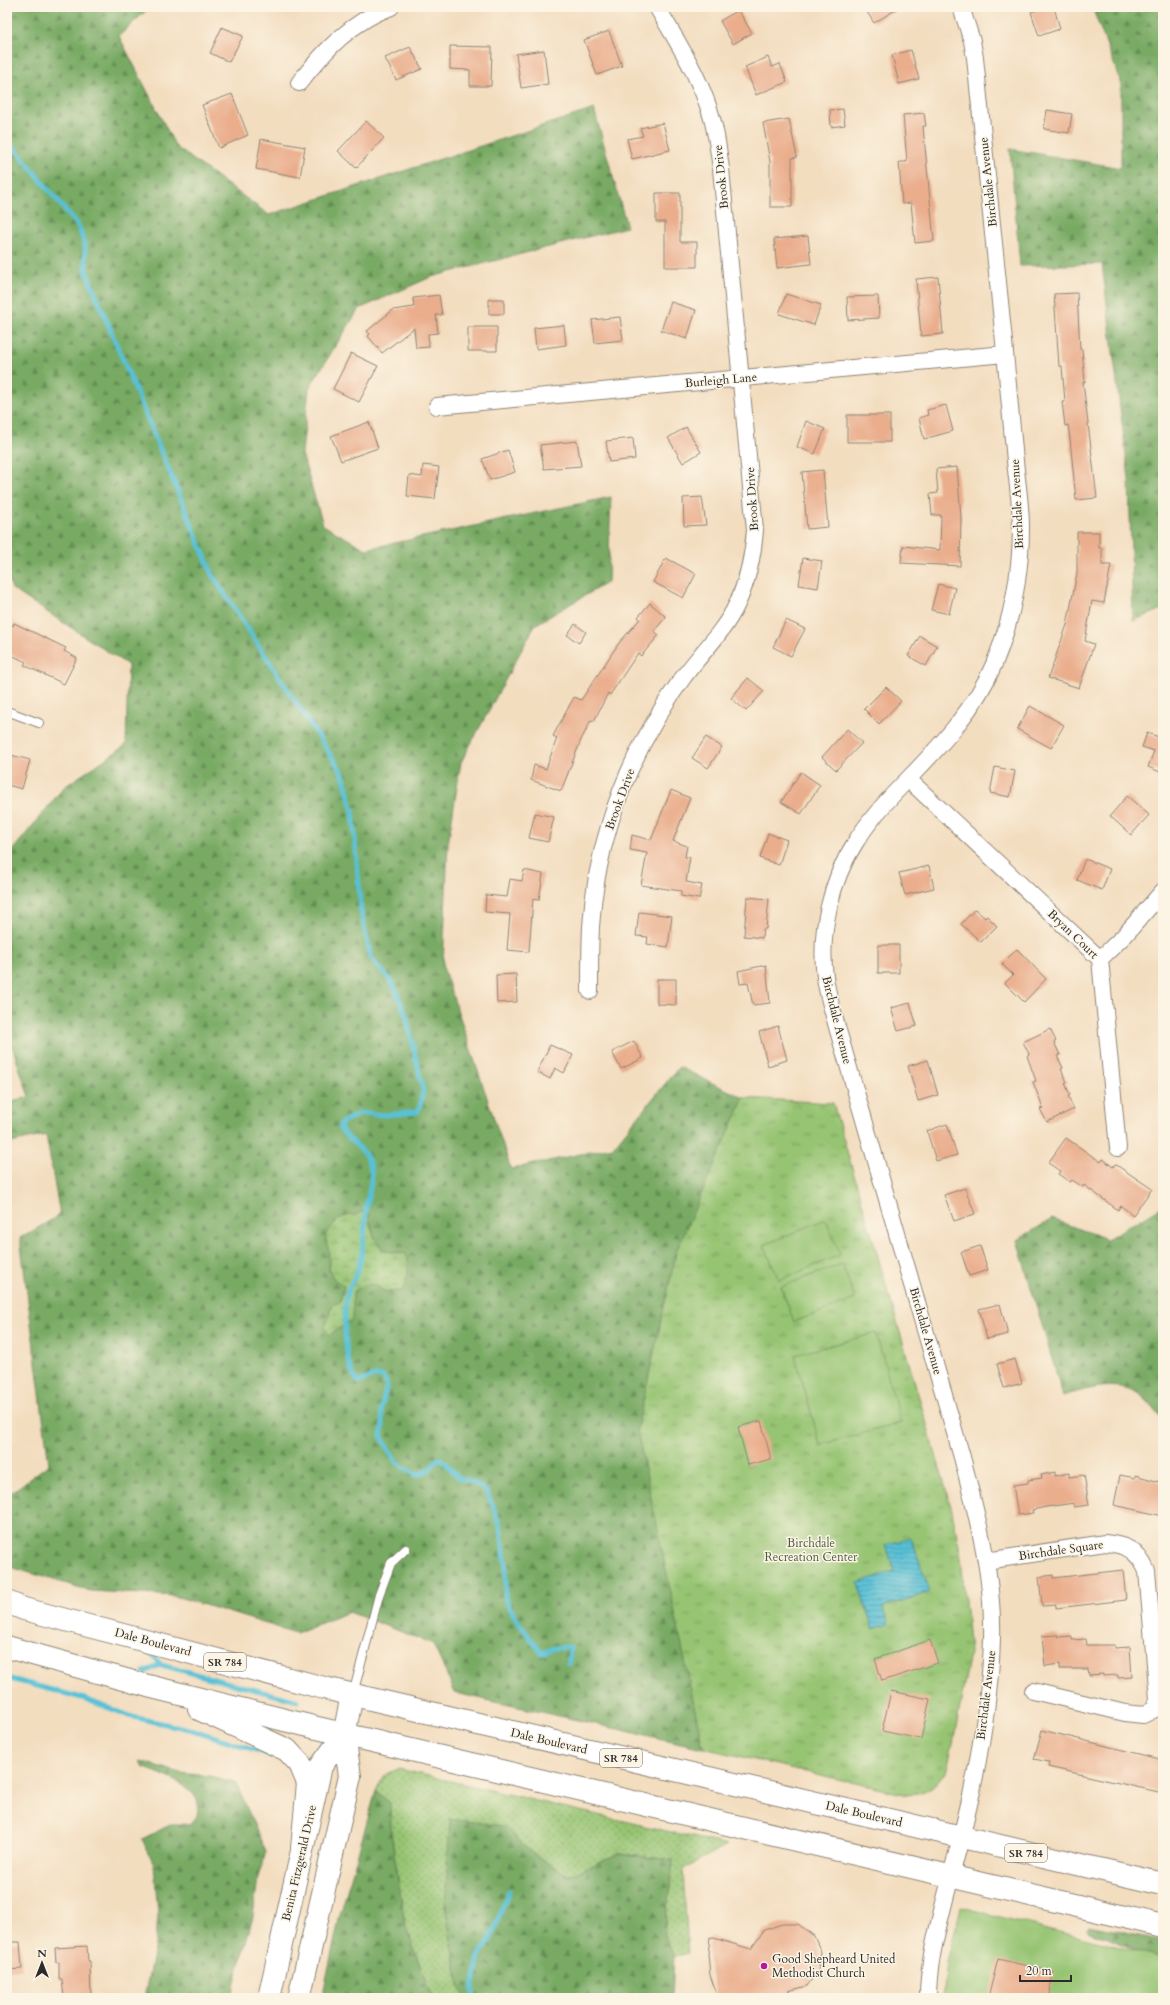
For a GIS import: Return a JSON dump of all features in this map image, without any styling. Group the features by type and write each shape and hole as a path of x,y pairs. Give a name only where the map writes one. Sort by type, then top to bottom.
{"main road":[{"name":"Dale Boulevard","path":"7,1602 24,1609 352,1695 1163,1884"},
{"path":"7,1647 148,1686 344,1735 1163,1926"},
{"path":"148,1686 274,1742 295,1757 308,1783 302,1848"},
{"name":"Benita Fitzgerald Drive","path":"299,1998 350,1776 344,1735 352,1695"},
{"name":"Benita Fitzgerald Drive","path":"269,1998 321,1766 344,1735"}],"street":[{"path":"299,83 317,60 338,38 362,21 391,7"},
{"name":"Brook Drive","path":"590,991 591,926 596,884 605,842 615,809 630,769 653,723 681,680 726,623 737,604 748,573 755,530 722,169 716,135 707,103 694,72 657,7"},
{"name":"Birchdale Avenue","path":"928,1998 928,1976 950,1876 972,1792 989,1682 992,1638 991,1600 986,1561 976,1512 962,1457 837,1027 825,978 824,938 830,903 841,870 854,844 870,821 934,752 960,720 983,686 993,666 1006,632 1015,597 1020,561 1021,525 975,58 972,41 961,7"},
{"name":"Burleigh Lane","path":"437,406 1005,354"},
{"name":"Bryan Court","path":"908,779 1100,959 1118,1148"},
{"path":"1100,959 1126,935 1163,891"},
{"name":"Birchdale Square","path":"986,1561 1105,1543 1122,1546 1133,1551 1141,1559 1147,1570 1158,1699 1155,1709 1143,1715 1125,1713 1033,1691"}],"lane":[{"path":"7,711 39,723"},
{"path":"352,1695 379,1595 391,1563 406,1549"}],"green space":[{"path":"7,7 150,7 119,36 176,147 269,215 594,109 627,227 431,277 359,309 309,388 302,454 323,525 366,549 611,497 608,582 535,625 461,762 448,844 443,967 511,1169 613,1147 679,1067 744,1098 677,1249 637,1429 703,1748 455,1693 433,1644 349,1612 296,1633 175,1596 91,1591 7,1566 7,1496 49,1464 20,1238 60,1215 46,1135 7,1144 7,1102 29,1097 7,1031 7,857 64,787 126,745 128,665 12,589 7,572","holes":["356,1215 370,1221 374,1237 383,1251 401,1252 402,1291 385,1292 373,1285 369,1284 362,1286 353,1292 345,1324 340,1328 326,1328 332,1305 340,1302 344,1286 334,1279 329,1270 329,1252 326,1236 343,1217"]},
{"path":"1092,7 1163,7 1163,609 1133,621 1129,479 1102,264 1020,266 1010,149 1121,168 1121,82"},
{"name":"Birchdale Recreation Center","path":"744,1098 833,1103 952,1510 961,1557 970,1653 953,1744 946,1772 936,1784 923,1792 907,1795 703,1748 637,1429 677,1249"},
{"path":"1163,1206 1163,1420 1143,1397 1134,1391 1125,1388 1114,1386 1093,1388 1063,1396 1017,1240 1052,1219 1107,1239"},
{"path":"366,1210 374,1237 383,1251 406,1254 408,1264 407,1277 402,1291 385,1292 376,1286 369,1284 362,1286 353,1292 352,1320 329,1335 325,1328 332,1305 340,1302 344,1286 334,1279 329,1270 329,1252 325,1236 333,1225 341,1218"},
{"path":"826,1219 840,1255 779,1280 764,1245"},
{"path":"842,1264 855,1299 794,1322 781,1287"},
{"path":"876,1333 901,1423 820,1445 795,1355"},
{"path":"140,1761 180,1773 210,1776 235,1782 266,1852 258,1877 253,1917 235,1982 233,1998 144,1998 156,1940 158,1915 154,1864 142,1839 172,1824 189,1824 196,1817 198,1803 194,1795 188,1789 170,1778 143,1767"},
{"path":"399,1769 727,1845 683,1869 688,1953 674,1957 664,1933 673,1860 618,1854 569,1876 532,1853 504,1826 445,1905 459,1984 465,1998 432,1998 405,1925 391,1833 390,1803 376,1791 384,1777 390,1772"},
{"path":"376,1791 390,1803 391,1833 405,1925 432,1998 322,1998 340,1915"},
{"path":"450,1819 504,1826 532,1853 569,1876 618,1854 673,1860 664,1933 674,1957 672,1998 465,1998 459,1984 445,1905"},
{"path":"961,1907 1163,1958 1163,1998 943,1998 947,1962"},
{"path":"1089,1925 1163,1941 1163,1958 1139,1952 1108,1938 1089,1932 1087,1928"}],"water":[{"path":"911,1537 930,1592 883,1607 889,1624 873,1629 858,1583 894,1571 886,1545"}],"building":[{"path":"864,7 900,7 874,23"},
{"path":"1048,7 1054,7 1060,29 1039,36 1031,12"},
{"path":"738,10 752,33 733,44 720,21"},
{"path":"222,27 243,36 229,62 210,53"},
{"path":"609,31 622,66 597,75 584,40"},
{"path":"450,46 492,47 491,86 470,86 470,70 450,69"},
{"path":"410,47 422,69 396,80 385,58"},
{"path":"544,50 548,84 521,88 516,54"},
{"path":"911,50 919,79 899,84 892,55"},
{"path":"768,57 772,67 780,64 787,82 756,95 745,67"},
{"path":"232,94 248,135 219,148 202,105"},
{"path":"843,109 845,125 831,127 830,110"},
{"path":"1047,110 1072,114 1069,133 1044,129"},
{"path":"924,113 926,126 923,126 934,241 915,243 911,203 902,204 899,162 907,162 903,115"},
{"path":"789,119 797,157 792,158 792,207 770,207 770,162 763,123"},
{"path":"366,121 384,138 356,168 338,151"},
{"path":"663,123 670,150 632,159 627,139 643,136 640,128"},
{"path":"261,139 305,147 300,177 256,169"},
{"path":"656,193 680,193 680,242 697,242 697,267 665,267 665,222 656,222"},
{"path":"808,236 811,264 777,268 774,239"},
{"path":"938,277 943,334 921,336 916,279"},
{"path":"1077,293 1080,349 1082,349 1085,382 1083,382 1097,498 1076,500 1068,425 1065,426 1062,402 1065,402 1062,366 1059,366 1054,294"},
{"path":"786,294 821,305 814,325 779,314"},
{"path":"439,295 442,315 436,315 438,333 428,334 429,347 416,348 414,328 382,353 368,336 370,334 367,331 393,310 414,307 413,298"},
{"path":"878,296 879,318 848,320 847,297"},
{"path":"489,299 504,299 504,314 489,314"},
{"path":"671,302 696,310 687,339 661,330"},
{"path":"620,317 623,340 595,343 592,320"},
{"path":"564,325 566,345 536,349 534,328"},
{"path":"468,327 497,327 497,351 468,351"},
{"path":"351,353 378,366 359,402 333,389"},
{"path":"946,405 953,431 924,439 919,418 928,415 927,410"},
{"path":"847,415 890,415 890,442 847,442"},
{"path":"806,421 825,429 815,454 797,447"},
{"path":"369,422 378,448 341,461 331,436"},
{"path":"686,427 701,452 683,463 668,438"},
{"path":"633,438 635,459 609,462 606,441"},
{"path":"577,441 581,466 544,469 540,445"},
{"path":"508,450 515,472 490,480 482,459"},
{"path":"423,465 439,467 435,499 407,496 409,475 422,477"},
{"path":"957,467 961,517 960,566 901,563 903,546 940,550 941,515 932,515 930,494 938,493 936,469"},
{"path":"823,470 828,527 807,529 802,472"},
{"path":"702,497 706,525 684,526 683,498"},
{"path":"1077,532 1099,532 1099,548 1102,548 1102,565 1111,565 1104,603 1092,601 1085,641 1094,644 1079,688 1048,678 1067,625 1077,573"},
{"path":"666,558 696,574 683,598 653,582"},
{"path":"803,558 822,561 818,588 799,585"},
{"path":"938,584 955,588 949,614 931,610"},
{"path":"650,603 666,617 654,631 659,635 641,656 638,653 610,695 608,693 594,721 591,720 581,740 561,791 531,780 534,765 546,769 557,738 553,736 574,697 581,700 619,643 640,619 638,617"},
{"path":"786,620 805,629 791,656 773,647"},
{"path":"7,623 13,626 14,623 66,648 64,651 77,658 64,684 24,665 26,662 7,653"},
{"path":"575,624 586,632 579,643 567,635"},
{"path":"920,636 937,646 926,666 908,656"},
{"path":"748,678 764,691 746,711 731,698"},
{"path":"886,687 901,701 879,724 864,709"},
{"path":"1030,706 1064,725 1051,748 1017,729"},
{"path":"847,729 862,743 836,770 822,757"},
{"path":"1161,731 1163,732 1163,773 1148,767 1154,751 1142,747 1147,733 1159,737"},
{"path":"706,737 722,747 708,768 692,758"},
{"path":"7,754 30,760 22,789 7,785"},
{"path":"995,767 1015,771 1010,797 990,793"},
{"path":"801,772 820,785 801,814 781,802"},
{"path":"671,790 690,798 673,841 687,846 685,857 690,857 686,882 702,885 699,899 681,896 681,891 641,885 647,853 630,850 632,835 651,840"},
{"path":"1127,796 1149,815 1131,835 1110,816"},
{"path":"535,813 554,817 548,842 529,838"},
{"path":"768,833 787,840 779,865 760,858"},
{"path":"1085,859 1110,869 1102,890 1077,880"},
{"path":"929,866 934,888 905,895 899,873"},
{"path":"524,870 543,874 539,900 533,899 529,952 507,950 510,914 485,912 486,895 507,897 510,879 522,881"},
{"path":"747,897 769,899 766,929 763,929 762,938 744,936"},
{"path":"975,909 985,918 987,916 997,926 981,942 961,924"},
{"path":"639,912 672,916 668,947 647,944 648,937 636,936"},
{"path":"878,945 899,945 899,973 878,973"},
{"path":"1017,949 1046,979 1024,1002 1005,983 1013,975 1002,964"},
{"path":"766,965 770,1003 753,1005 748,983 740,984 738,971"},
{"path":"516,974 517,1002 497,1003 496,975"},
{"path":"657,979 676,979 676,1005 657,1004"},
{"path":"910,1003 917,1026 898,1031 891,1008"},
{"path":"778,1026 787,1060 768,1066 759,1032"},
{"path":"1050,1029 1056,1041 1054,1042 1060,1055 1057,1056 1063,1068 1061,1069 1067,1082 1065,1083 1070,1095 1068,1096 1074,1109 1047,1122 1040,1109 1043,1108 1033,1082 1036,1081 1027,1056 1029,1054 1023,1042"},
{"path":"634,1041 643,1058 621,1069 612,1052"},
{"path":"550,1045 573,1055 564,1073 555,1068 550,1079 537,1072"},
{"path":"928,1060 938,1095 918,1101 908,1066"},
{"path":"947,1124 957,1155 936,1161 927,1131"},
{"path":"1066,1138 1101,1162 1103,1159 1113,1167 1115,1164 1152,1189 1133,1215 1121,1206 1118,1210 1084,1185 1083,1187 1072,1180 1070,1182 1058,1174 1060,1171 1048,1163"},
{"path":"965,1188 975,1214 954,1221 944,1195"},
{"path":"980,1246 988,1270 969,1276 961,1252"},
{"path":"1000,1304 1008,1334 987,1339 979,1309"},
{"path":"1015,1359 1022,1383 1004,1388 997,1364"},
{"path":"761,1421 771,1459 748,1465 738,1427"},
{"path":"1055,1472 1055,1476 1069,1473 1069,1477 1084,1475 1089,1505 1074,1507 1074,1503 1032,1510 1033,1513 1018,1515 1013,1485 1028,1483 1028,1480 1042,1478 1041,1475"},
{"path":"1120,1475 1135,1478 1135,1475 1163,1483 1163,1516 1114,1505"},
{"path":"1123,1570 1126,1600 1056,1608 1056,1605 1042,1606 1039,1577 1053,1575 1053,1578"},
{"path":"1058,1635 1058,1637 1072,1636 1072,1640 1086,1639 1087,1645 1115,1645 1115,1648 1130,1647 1132,1677 1118,1678 1118,1675 1103,1676 1103,1674 1089,1675 1088,1669 1060,1669 1060,1664 1045,1666 1042,1636"},
{"path":"930,1640 938,1663 882,1681 875,1659"},
{"path":"891,1691 930,1699 921,1739 882,1731"},
{"path":"1042,1730 1163,1760 1163,1793 1048,1767 1049,1762 1034,1759"},
{"name":"Good Shepheard United Methodist Church","path":"782,1924 798,1924 814,1936 821,1952 818,1971 807,1986 788,1991 788,1998 718,1998 710,1975 708,1954 710,1937 751,1949 764,1930"},
{"path":"7,1942 20,1942 22,1969 7,1970"},
{"path":"87,1946 88,1961 90,1961 91,1998 64,1998 62,1979 59,1979 59,1962 56,1963 55,1948"},
{"path":"998,1959 1054,1972 1048,1998 988,1998"}],"waterway":[{"path":"7,139 79,227 85,246 86,271 213,576 343,774 353,812 361,912 371,958 393,984 406,1015 423,1090 420,1106 417,1112 385,1115 360,1113 341,1123 340,1128 344,1134 363,1152 371,1170 371,1185 367,1205 363,1248 357,1273 346,1298 345,1330 347,1355 350,1366 359,1382 374,1376 383,1376 387,1385 381,1410 383,1426 381,1436 396,1462 416,1475 428,1470 436,1460 442,1459 459,1478 473,1482 486,1491 500,1526 506,1566 505,1599 518,1622 542,1653 554,1648 570,1647 569,1664"},
{"path":"147,1650 161,1665"},
{"path":"144,1672 161,1665 298,1701"},
{"path":"7,1678 82,1698 133,1717 193,1730 271,1755"},
{"path":"473,1998 473,1989 479,1956 490,1940 509,1891"}],"place":[{"name":"Good Shepheard United Methodist Church","path":"764,1966"}]}
